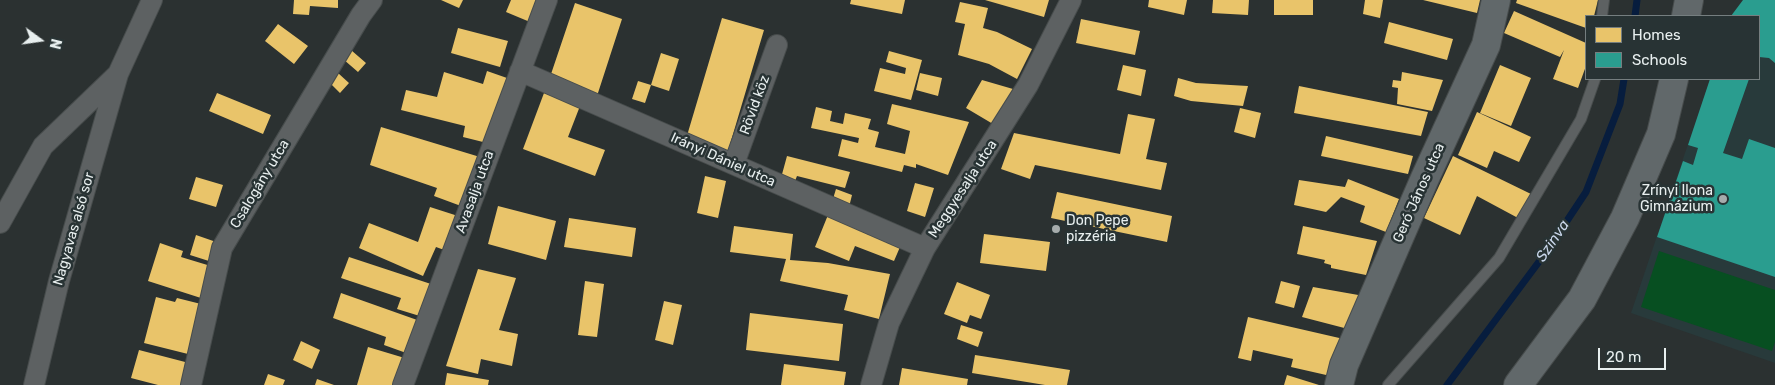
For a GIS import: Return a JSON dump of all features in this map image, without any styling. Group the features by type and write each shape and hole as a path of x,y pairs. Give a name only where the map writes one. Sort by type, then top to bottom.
{"street":[{"path":"0,223 43,146 118,74 152,0"},
{"name":"Csalogány utca","path":"191,385 222,248 361,15 372,0"},
{"name":"Avasalja utca","path":"403,385 546,0"},
{"name":"Meggyesalja utca","path":"870,385 889,323 925,248 1028,85 1071,0"},
{"name":"Geró János utca","path":"1339,385 1344,366 1421,186 1486,45 1496,0"},
{"path":"1686,15 1689,0"},
{"name":"Rövid köz","path":"734,164 777,45"},
{"name":"Irányi Dániel utca","path":"520,71 925,248"},
{"name":"Nagyavas alsó sor","path":"34,385 59,280 118,74"},
{"path":"1518,385 1582,300 1625,218 1661,134 1674,80"}],"lane":[{"path":"1602,15 1604,0"},
{"path":"1388,385 1499,258 1581,119 1595,80"}],"shaded area":[{"name":"Zrínyi Ilona Gimnázium","path":"1743,0 1775,0 1775,363 1631,313 1710,80 1760,80 1760,15 1732,15"}],"green space":[{"path":"1659,251 1775,290 1775,342 1772,351 1641,307"}],"building: Homes":[{"path":"294,0 338,0 338,8 310,6 309,15 293,14"},
{"path":"441,0 463,0 459,8"},
{"path":"511,0 539,0 530,22 506,12"},
{"path":"851,0 905,0 902,14 850,4"},
{"path":"985,0 1049,0 1044,17"},
{"path":"1149,0 1187,0 1184,15 1148,7"},
{"path":"1213,0 1249,0 1248,15 1212,13"},
{"path":"1274,0 1313,0 1313,15 1274,15"},
{"path":"1365,0 1383,0 1380,18 1363,14"},
{"path":"1423,0 1480,0 1477,13"},
{"path":"1517,0 1598,0 1594,15 1585,15 1585,28 1516,3"},
{"path":"960,2 988,8 983,28 997,32 1032,49 1017,79 989,64 958,55 965,24 955,22"},
{"path":"575,3 622,19 597,96 549,80"},
{"path":"1514,11 1585,43 1585,69 1578,88 1553,79 1564,50 1560,57 1504,33"},
{"path":"722,18 764,30 728,151 686,139"},
{"path":"1081,19 1140,31 1135,55 1076,43"},
{"path":"1389,22 1453,39 1447,60 1384,43"},
{"path":"278,24 308,46 294,64 265,41"},
{"path":"458,28 508,41 500,67 451,53"},
{"path":"351,50 366,63 358,72 343,59"},
{"path":"889,51 922,60 911,100 874,91 880,68 905,74 906,68 886,62"},
{"path":"661,53 679,59 669,91 651,85"},
{"path":"1123,65 1146,70 1141,96 1117,90"},
{"path":"1500,65 1531,78 1511,126 1480,113"},
{"path":"487,71 507,78 487,143 463,137 465,126 401,110 406,90 437,97 444,72 483,84"},
{"path":"1402,72 1443,80 1432,111 1397,104 1398,88 1392,87 1393,80 1401,81"},
{"path":"338,73 349,83 340,93 329,82"},
{"path":"920,73 942,78 938,96 916,90"},
{"path":"1178,78 1196,83 1248,86 1243,106 1191,101 1174,96"},
{"path":"982,80 1013,89 993,124 966,108"},
{"path":"638,81 651,85 645,103 632,99"},
{"path":"1299,86 1428,112 1421,136 1294,113"},
{"path":"217,93 271,115 263,134 209,111"},
{"path":"544,93 580,106 568,137 605,150 595,176 523,149"},
{"path":"892,104 969,122 948,175 916,164 916,168 904,165 902,172 838,156 842,139 858,143 859,138 811,128 816,107 832,111 830,121 843,124 845,113 871,119 868,129 879,132 875,147 905,154 910,131 887,124"},
{"path":"1240,108 1261,113 1255,138 1234,132"},
{"path":"1477,112 1531,137 1519,162 1494,151 1487,168 1458,155"},
{"path":"1128,114 1155,119 1146,159 1167,163 1161,190 1035,165 1030,179 1001,169 1014,133 1120,154"},
{"path":"381,127 480,157 461,206 434,196 437,188 370,165"},
{"path":"1326,136 1413,156 1408,174 1321,156"},
{"path":"787,156 850,172 845,188 797,176 795,181 781,178"},
{"path":"1453,156 1531,194 1518,218 1477,196 1460,235 1424,218"},
{"path":"705,176 726,181 718,218 697,213"},
{"path":"196,177 223,185 216,207 189,199"},
{"path":"1348,179 1399,199 1386,232 1360,222 1365,206 1341,197 1326,212 1294,205 1299,180 1345,187"},
{"path":"915,183 934,188 925,217 907,211"},
{"path":"836,189 852,195 849,207 832,202"},
{"path":"1057,192 1172,216 1167,242 1051,218"},
{"path":"498,206 556,221 546,260 488,244"},
{"path":"430,207 458,216 447,251 436,247 423,276 359,248 369,223 418,242"},
{"path":"830,210 903,240 894,261 855,246 849,261 815,247"},
{"path":"569,218 636,228 632,257 564,247"},
{"path":"734,226 793,234 790,260 828,263 890,274 879,319 844,310 848,295 780,281 786,259 730,252"},
{"path":"1303,226 1377,241 1366,275 1331,268 1331,265 1324,263 1325,260 1297,254"},
{"path":"984,234 1050,242 1046,271 980,263"},
{"path":"196,235 219,243 212,262 190,255"},
{"path":"160,243 183,251 181,257 214,267 204,299 148,281"},
{"path":"349,257 434,285 423,317 397,309 401,298 341,278"},
{"path":"478,269 516,278 499,330 518,334 512,366 481,359 478,374 446,366"},
{"path":"585,281 604,284 597,337 578,335"},
{"path":"1281,281 1300,286 1294,308 1275,303"},
{"path":"957,282 990,295 981,319 970,315 967,323 944,314"},
{"path":"1313,287 1364,296 1352,330 1302,317"},
{"path":"341,293 420,321 409,354 384,345 386,337 333,318"},
{"path":"156,297 175,302 177,298 205,305 192,355 144,343"},
{"path":"664,301 682,305 673,345 655,340"},
{"path":"750,313 843,324 839,361 746,350"},
{"path":"1248,317 1348,340 1335,377 1291,367 1293,359 1253,350 1251,361 1238,358"},
{"path":"961,325 983,332 978,347 957,339"},
{"path":"301,341 320,350 312,369 293,360"},
{"path":"368,347 408,359 400,385 357,385"},
{"path":"139,350 189,363 183,385 158,385 131,378"},
{"path":"975,355 1070,370 1067,385 1045,385 972,373"},
{"path":"784,364 846,372 844,385 781,385"},
{"path":"902,368 968,379 967,385 899,385"},
{"path":"447,373 489,380 488,385 445,385"},
{"path":"268,374 285,380 283,385 264,385"},
{"path":"1287,375 1319,385 1284,385"},
{"path":"317,379 334,385 315,385"}],"building: Schools":[{"path":"1743,0 1775,0 1775,63 1769,58 1760,57 1760,15 1732,15"},
{"path":"1710,80 1749,80 1723,153 1742,159 1749,139 1775,148 1775,277 1657,237 1683,161 1693,165 1698,148 1688,145"}],"waterway":[{"name":"Szinva","path":"1635,15 1637,0"},
{"name":"Szinva","path":"1447,385 1547,251 1586,192 1620,104 1624,80"}],"place":[{"name":"Zrínyi Ilona Gimnázium","path":"1723,199"},
{"name":"Don Pepe pizzéria","path":"1056,229"}]}
